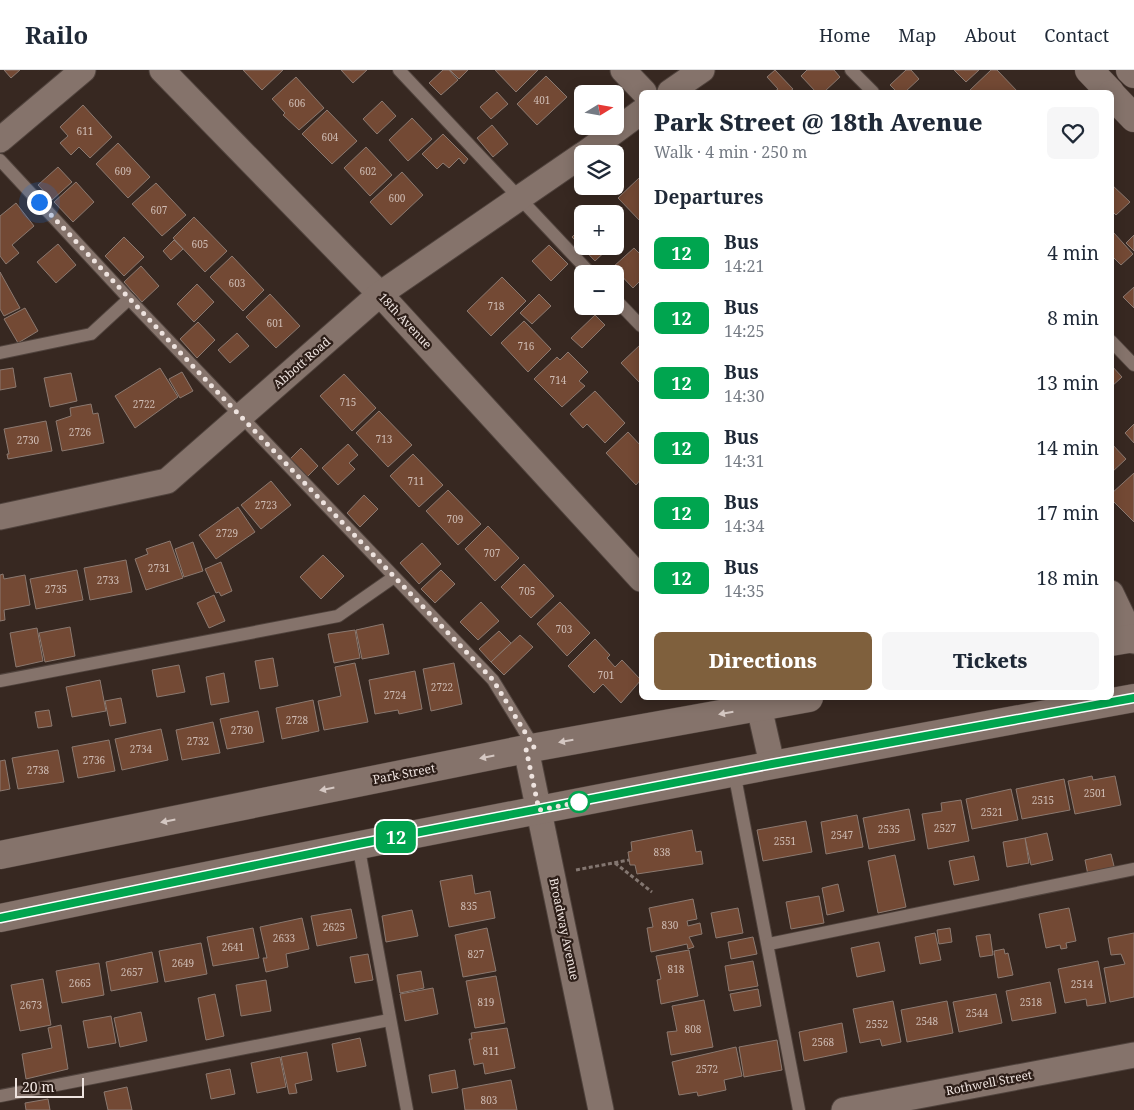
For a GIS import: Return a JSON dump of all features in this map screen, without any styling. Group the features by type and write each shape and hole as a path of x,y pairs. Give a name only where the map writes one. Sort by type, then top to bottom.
{"street":[{"path":"0,140 83,70"},
{"name":"18th Avenue","path":"162,70 380,294 639,577"},
{"path":"623,70 642,90"},
{"path":"673,90 702,70"},
{"path":"1089,70 1108,90"},
{"path":"1130,70 1134,74"},
{"path":"1114,96 1134,118"},
{"name":"Abbott Road","path":"595,145 639,113"},
{"name":"Abbott Road","path":"0,517 167,481 380,294 574,160"},
{"path":"1114,599 1134,639 1114,642"},
{"path":"0,918 358,844 772,764 1134,698"},
{"name":"Park Street","path":"0,855 755,702 782,700"},
{"path":"755,702 772,764"},
{"name":"Broadway Avenue","path":"530,748 539,810 602,1110"},
{"name":"Rothwell Street","path":"844,1110 1134,1055"}],"lane":[{"path":"398,70 582,265"},
{"path":"852,70 871,90"},
{"path":"0,160 129,299 493,680 530,748"},
{"path":"0,353 91,334 129,299"},
{"path":"624,308 639,324"},
{"path":"1114,344 1134,365"},
{"path":"0,681 338,616 394,577"},
{"path":"734,772 769,944 799,1110"},
{"path":"358,844 407,1110"},
{"path":"769,944 1134,868"},
{"path":"0,1096 389,1020"}],"path":[{"path":"552,874 629,860"},
{"path":"615,862 652,892"}],"building":[{"path":"4,70 20,70 11,78"},
{"path":"243,70 283,70 262,90"},
{"path":"341,70 367,70 353,83"},
{"path":"443,70 449,70 458,80 441,95 429,83"},
{"path":"450,70 468,70 459,79"},
{"path":"495,70 538,70 516,92"},
{"path":"775,70 793,89 777,90 778,89 767,77"},
{"path":"807,70 834,70 840,77 826,90 814,90 801,76"},
{"path":"906,70 911,70 919,79 907,90 895,90 890,85"},
{"path":"954,70 979,70 966,82"},
{"path":"991,70 997,70 1016,90 970,90"},
{"path":"546,76 567,97 537,125 517,104"},
{"path":"296,77 324,108 299,130 283,115 285,113 272,99"},
{"path":"497,92 508,104 491,119 480,107"},
{"path":"382,101 396,116 377,134 363,119"},
{"path":"83,105 112,137 90,158 79,147 71,155 60,143 68,136 60,127"},
{"path":"327,110 357,141 332,164 302,134"},
{"path":"412,118 432,139 408,161 389,140"},
{"path":"492,125 508,144 493,157 477,138"},
{"path":"443,134 468,159 464,164 459,158 449,168 443,163 437,169 422,154"},
{"path":"118,143 150,177 128,198 96,164"},
{"path":"366,147 392,175 370,196 344,168"},
{"path":"58,167 72,182 52,200 38,185"},
{"path":"402,172 423,195 391,225 370,202"},
{"path":"639,178 639,220 618,198 624,195 624,192"},
{"path":"76,182 94,202 73,222 54,202"},
{"path":"156,183 186,215 162,236 132,204"},
{"path":"1114,187 1130,202 1116,215 1114,213"},
{"path":"16,203 34,226 12,245 19,253 6,264 0,256 0,216"},
{"path":"194,217 227,251 205,272 173,238"},
{"path":"1114,233 1133,254 1121,265 1114,258"},
{"path":"1134,235 1134,251 1126,243"},
{"path":"124,237 144,257 124,276 105,256"},
{"path":"174,240 183,249 171,260 163,251"},
{"path":"58,244 76,265 56,283 37,262"},
{"path":"549,245 568,264 551,281 532,261"},
{"path":"634,248 639,253 639,282 633,288 624,279 624,265 615,265"},
{"path":"589,255 601,255 595,261"},
{"path":"232,256 264,290 243,311 210,277"},
{"path":"141,266 159,286 142,302 124,282"},
{"path":"0,272 20,308 4,316 0,309"},
{"path":"502,277 526,301 491,336 467,311"},
{"path":"197,284 214,302 194,322 177,304"},
{"path":"1134,287 1134,308 1123,297"},
{"path":"270,294 300,326 276,348 246,317"},
{"path":"539,294 551,306 532,324 520,313"},
{"path":"25,308 38,331 18,343 4,319"},
{"path":"595,315 605,325 582,348 571,338"},
{"path":"524,321 551,349 528,372 501,343"},
{"path":"198,322 215,340 197,358 180,339"},
{"path":"237,333 249,346 230,363 218,350"},
{"path":"639,346 639,382 621,363"},
{"path":"568,352 588,372 579,381 585,386 562,407 534,379 557,357 560,360"},
{"path":"13,368 16,387 0,390 0,370"},
{"path":"160,368 178,397 135,428 115,396"},
{"path":"1114,368 1122,377 1114,384"},
{"path":"182,372 193,391 180,398 169,379"},
{"path":"71,373 77,401 50,407 44,378"},
{"path":"344,374 376,408 352,431 320,396"},
{"path":"595,391 625,423 605,443 587,424 583,428 570,414"},
{"path":"91,404 93,414 98,413 104,443 62,451 56,421 71,416 70,408"},
{"path":"379,411 412,445 388,467 356,433"},
{"path":"46,421 52,451 8,459 7,454 9,454 4,429"},
{"path":"1134,424 1134,443 1125,433"},
{"path":"628,432 639,444 639,481 636,485 606,453"},
{"path":"348,444 358,455 349,463 355,469 338,485 322,468"},
{"path":"1114,446 1126,459 1114,470"},
{"path":"301,448 318,466 307,477 290,459"},
{"path":"413,454 443,485 419,507 390,476"},
{"path":"1134,473 1134,522 1114,502 1114,491"},
{"path":"271,481 291,505 261,529 241,505"},
{"path":"448,490 481,524 458,545 426,511"},
{"path":"364,495 378,509 360,527 347,513"},
{"path":"238,507 255,532 216,559 199,535"},
{"path":"488,526 519,558 495,581 465,549"},
{"path":"170,541 183,578 146,590 135,559 148,554 146,549"},
{"path":"193,542 203,571 184,577 175,549"},
{"path":"422,543 441,564 419,584 400,563"},
{"path":"323,555 344,576 321,599 300,577"},
{"path":"126,560 132,592 90,600 84,568"},
{"path":"221,562 232,591 221,596 219,592 216,593 205,569"},
{"path":"524,564 554,596 531,618 501,587"},
{"path":"77,570 83,600 36,609 30,579"},
{"path":"441,570 455,584 435,603 421,589"},
{"path":"3,574 4,579 25,575 30,605 4,610 5,620 0,621 0,575"},
{"path":"214,595 225,621 209,628 197,603"},
{"path":"481,602 499,621 478,640 460,622"},
{"path":"560,602 590,633 567,656 537,624"},
{"path":"383,624 389,654 362,659 356,630"},
{"path":"70,627 75,656 45,662 39,633"},
{"path":"37,628 43,661 16,667 10,633"},
{"path":"355,630 360,658 334,663 328,634"},
{"path":"499,631 511,643 491,662 479,649"},
{"path":"520,635 533,647 504,675 491,662"},
{"path":"595,639 610,655 607,658 615,667 622,660 639,678 639,682 621,703 603,684 594,693 568,666"},
{"path":"273,658 278,686 260,689 255,661"},
{"path":"355,663 368,722 324,730 318,701 341,696 335,667"},
{"path":"454,663 462,704 431,711 423,669"},
{"path":"179,665 185,692 157,697 152,670"},
{"path":"415,671 422,709 399,714 398,710 375,714 369,680"},
{"path":"224,673 229,702 211,705 206,677"},
{"path":"100,680 106,711 72,717 66,687"},
{"path":"121,698 126,723 110,726 105,701"},
{"path":"313,700 319,731 282,739 276,708"},
{"path":"49,710 52,726 38,728 35,712"},
{"path":"258,711 264,742 227,749 220,719"},
{"path":"213,722 220,753 182,760 176,730"},
{"path":"161,729 168,760 122,770 115,739"},
{"path":"109,740 115,771 78,778 72,747"},
{"path":"58,750 64,782 18,789 12,758"},
{"path":"5,760 10,789 0,791 0,761"},
{"path":"1092,776 1093,780 1115,776 1121,805 1075,814 1068,781"},
{"path":"1064,779 1070,810 1022,819 1016,789"},
{"path":"1011,789 1018,820 972,829 966,799"},
{"path":"961,800 969,841 928,849 922,814 942,811 941,803"},
{"path":"909,809 915,840 869,849 863,818"},
{"path":"857,815 863,847 826,854 821,822"},
{"path":"806,821 812,852 763,861 757,830"},
{"path":"692,830 696,852 701,851 703,864 637,874 635,865 630,865 628,852 632,851 631,842"},
{"path":"1047,833 1053,860 1031,865 1025,838"},
{"path":"1025,838 1029,863 1007,867 1003,842"},
{"path":"1111,854 1115,870 1088,875 1085,860"},
{"path":"895,855 906,907 878,913 868,861"},
{"path":"974,856 979,880 954,885 949,861"},
{"path":"472,875 475,894 490,891 495,918 449,927 440,881"},
{"path":"838,884 844,911 827,915 822,888"},
{"path":"819,896 824,923 791,929 786,902"},
{"path":"693,899 697,919 687,921 688,926 700,923 702,934 689,937 694,947 688,949 687,944 651,952 647,928 653,927 649,908"},
{"path":"738,908 743,933 716,938 711,913"},
{"path":"1069,908 1076,941 1066,943 1067,948 1061,949 1060,945 1046,948 1039,914"},
{"path":"351,909 357,938 317,946 311,916"},
{"path":"412,910 418,936 386,942 382,916"},
{"path":"302,918 309,949 286,954 288,967 266,972 263,958 267,958 260,927"},
{"path":"253,928 259,958 213,966 207,937"},
{"path":"487,928 496,971 463,977 455,935"},
{"path":"950,928 952,942 939,944 937,930"},
{"path":"935,933 941,960 920,964 915,937"},
{"path":"1134,933 1134,997 1110,1002 1104,968 1125,964 1121,954 1111,955 1108,938"},
{"path":"990,934 993,955 980,957 976,936"},
{"path":"753,937 757,954 731,959 728,942"},
{"path":"879,942 885,971 857,977 851,948"},
{"path":"201,943 207,974 165,982 159,951"},
{"path":"1004,949 1005,954 1008,953 1013,975 998,978 994,951"},
{"path":"689,950 698,996 661,1004 657,980 661,979 656,956"},
{"path":"152,952 158,982 111,991 106,962"},
{"path":"368,954 373,980 355,983 350,957"},
{"path":"753,961 758,986 729,991 725,966"},
{"path":"1098,961 1106,1003 1087,1006 1086,999 1065,1003 1058,969"},
{"path":"99,963 104,995 62,1003 56,971"},
{"path":"421,971 424,988 400,993 397,975"},
{"path":"496,976 505,1023 475,1028 466,981"},
{"path":"43,979 51,1025 20,1031 11,985"},
{"path":"266,980 271,1011 241,1016 236,985"},
{"path":"1050,982 1056,1013 1012,1021 1006,991"},
{"path":"433,988 438,1014 405,1021 400,994"},
{"path":"758,989 761,1006 734,1011 730,994"},
{"path":"215,994 224,1036 206,1040 198,998"},
{"path":"996,994 1002,1023 959,1032 953,1002"},
{"path":"704,1000 713,1047 671,1055 667,1032 677,1031 672,1006"},
{"path":"893,1001 901,1042 882,1046 880,1039 860,1043 853,1009"},
{"path":"947,1001 953,1033 907,1042 901,1010"},
{"path":"141,1012 147,1041 120,1047 114,1018"},
{"path":"111,1016 116,1043 88,1048 83,1021"},
{"path":"842,1023 847,1052 804,1061 799,1032"},
{"path":"61,1025 68,1069 26,1079 22,1054 52,1048 48,1028"},
{"path":"507,1028 515,1068 485,1074 483,1063 474,1065 469,1039 472,1039 471,1033"},
{"path":"360,1038 366,1066 337,1072 332,1044"},
{"path":"777,1040 782,1070 744,1077 739,1047"},
{"path":"736,1047 742,1076 724,1080 726,1090 698,1096 697,1092 679,1095 672,1062"},
{"path":"307,1052 312,1080 295,1084 297,1093 289,1094 281,1057"},
{"path":"280,1057 286,1087 257,1093 251,1063"},
{"path":"230,1069 235,1094 211,1099 206,1074"},
{"path":"455,1070 458,1088 432,1093 429,1075"},
{"path":"511,1080 517,1110 465,1110 462,1089"},
{"path":"127,1087 132,1110 108,1110 104,1092"},
{"path":"48,1099 50,1110 26,1110 25,1103"}],"bus line":[{"name":"12","path":"0,918 358,844 772,764 1134,698"}],"route":[{"path":"39,202 204,378 493,680 534,747 526,749 539,810 579,802"}]}
